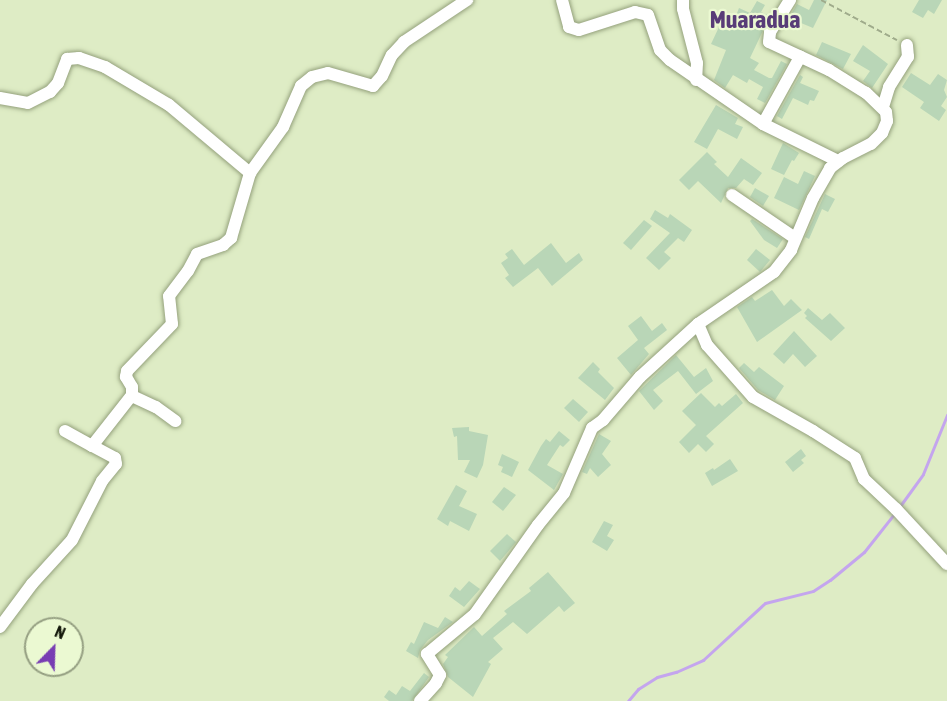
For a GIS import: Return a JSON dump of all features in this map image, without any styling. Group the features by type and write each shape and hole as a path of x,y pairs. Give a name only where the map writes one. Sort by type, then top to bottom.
{"street":[{"path":"92,446 132,396 133,390 126,377 127,371 172,324 169,296 188,271 197,254 224,245 231,238 250,173 283,128 305,81 328,73 373,86 382,76 392,55 404,42 467,0"},
{"path":"562,0 569,27 579,30 634,12 648,15 660,50 696,80 763,124 838,161"},
{"path":"683,0 683,9 697,63 696,80"},
{"path":"790,0 768,40 771,45 838,75 883,107"},
{"path":"420,701 440,675 427,654 475,614 538,525 564,493 592,428 603,420 640,377 698,324 774,272 791,250 819,186 838,161 878,139 887,121 883,107 889,87 908,57 907,45"},
{"path":"763,124 800,57"},
{"path":"0,98 27,103 50,92 58,83 67,59 79,58 105,67 169,105 250,173"},
{"path":"732,195 795,238"},
{"path":"698,324 707,345 753,397 792,421 813,430 855,458 864,479 896,508 947,564"},
{"path":"132,396 156,407 175,421"},
{"path":"0,627 32,584 72,540 102,481 116,464 115,458 65,430"}],"path":[{"path":"821,0 907,45"}],"building":[{"path":"814,0 827,0 813,28 801,23 797,29 786,23 797,4 809,10"},
{"path":"919,0 942,0 934,14 928,10 923,18 912,12"},
{"path":"757,1 765,5 761,12 770,16 750,58 759,63 754,70 772,78 781,61 787,64 765,103 757,99 763,87 749,79 747,83 733,75 725,88 714,80 726,50 711,44 719,27 730,31 739,8 750,13"},
{"path":"822,42 851,54 843,69 816,55"},
{"path":"863,45 888,64 872,88 863,81 870,71 853,61"},
{"path":"911,73 930,85 938,74 947,80 944,90 947,97 941,106 946,110 939,121 920,108 924,102 902,87"},
{"path":"800,75 803,77 800,83 819,91 814,101 810,100 808,105 793,98 782,119 777,116"},
{"path":"716,105 738,118 735,124 743,127 737,139 718,129 707,149 694,142"},
{"path":"783,143 799,153 794,161 792,160 784,175 771,169"},
{"path":"707,152 717,162 714,164 728,177 741,158 762,173 753,185 744,179 736,188 728,188 721,203 698,181 689,190 679,180"},
{"path":"804,171 815,176 799,210 774,198 784,177 798,184"},
{"path":"755,188 769,196 763,206 750,197"},
{"path":"825,194 835,199 828,212 822,209 809,239 805,237"},
{"path":"655,210 668,218 670,214 692,230 684,242 678,238 664,252 671,258 659,270 646,258 670,233 650,219"},
{"path":"752,219 783,239 777,248 764,240 750,221"},
{"path":"644,220 652,226 631,250 623,243"},
{"path":"551,243 566,263 579,253 583,260 552,286 538,268 513,287 505,278 509,275 501,263 508,258 505,254 512,249 524,265"},
{"path":"756,249 770,260 760,272 747,260"},
{"path":"772,290 784,306 791,299 802,310 757,342 737,307 752,297 755,301"},
{"path":"808,308 822,320 830,313 845,328 831,341 805,318 807,316 804,313"},
{"path":"641,316 652,331 662,323 667,330 644,348 649,354 631,375 617,358 638,340 628,326"},
{"path":"794,331 817,356 805,367 793,354 784,364 773,354"},
{"path":"676,355 694,377 706,368 713,381 696,394 678,371 653,390 663,401 654,410 639,391"},
{"path":"593,362 600,369 598,372 614,388 605,400 578,378"},
{"path":"744,363 754,372 759,367 784,386 775,400 758,390 739,368"},
{"path":"701,393 715,407 719,403 722,406 736,394 743,403 706,436 714,444 706,452 698,444 689,453 679,442 696,425 682,411"},
{"path":"573,399 588,412 579,422 564,408"},
{"path":"469,427 469,431 488,435 483,465 477,478 464,472 470,460 458,460 457,436 454,437 452,428"},
{"path":"559,431 570,440 563,447 560,445 547,465 563,474 554,490 528,470 546,439 550,442"},
{"path":"599,434 611,441 602,454 611,465 598,477 590,468 587,474 582,472"},
{"path":"801,449 806,456 801,460 804,463 793,472 785,462"},
{"path":"502,454 519,462 512,477 501,472 503,467 498,465"},
{"path":"730,459 738,471 712,486 705,473"},
{"path":"456,485 467,491 459,506 477,514 469,531 450,521 448,526 437,519"},
{"path":"504,487 516,495 503,511 492,502"},
{"path":"604,521 613,525 607,536 614,540 607,551 592,542"},
{"path":"507,534 516,542 500,561 490,551"},
{"path":"548,572 575,603 564,612 559,606 527,634 513,622 493,638 503,649 488,662 491,664 473,697 448,677 443,664 448,657 445,655 474,627 482,636 507,614 504,611 531,591 529,588"},
{"path":"469,581 480,589 464,607 449,596 455,587 460,591"},
{"path":"445,617 453,622 428,640 420,650 418,658 406,651 411,642 414,644 424,622 438,628"},
{"path":"424,673 429,677 412,701 389,701 384,697 389,690 396,695 402,686 410,691"}],"waterway":[{"path":"900,506 923,474 947,415"},
{"path":"628,701 638,689 657,677 676,672 703,660 765,603 813,591 830,580 864,552 894,514"}],"district":[{"name":"Muaradua","path":"755,20"}]}
